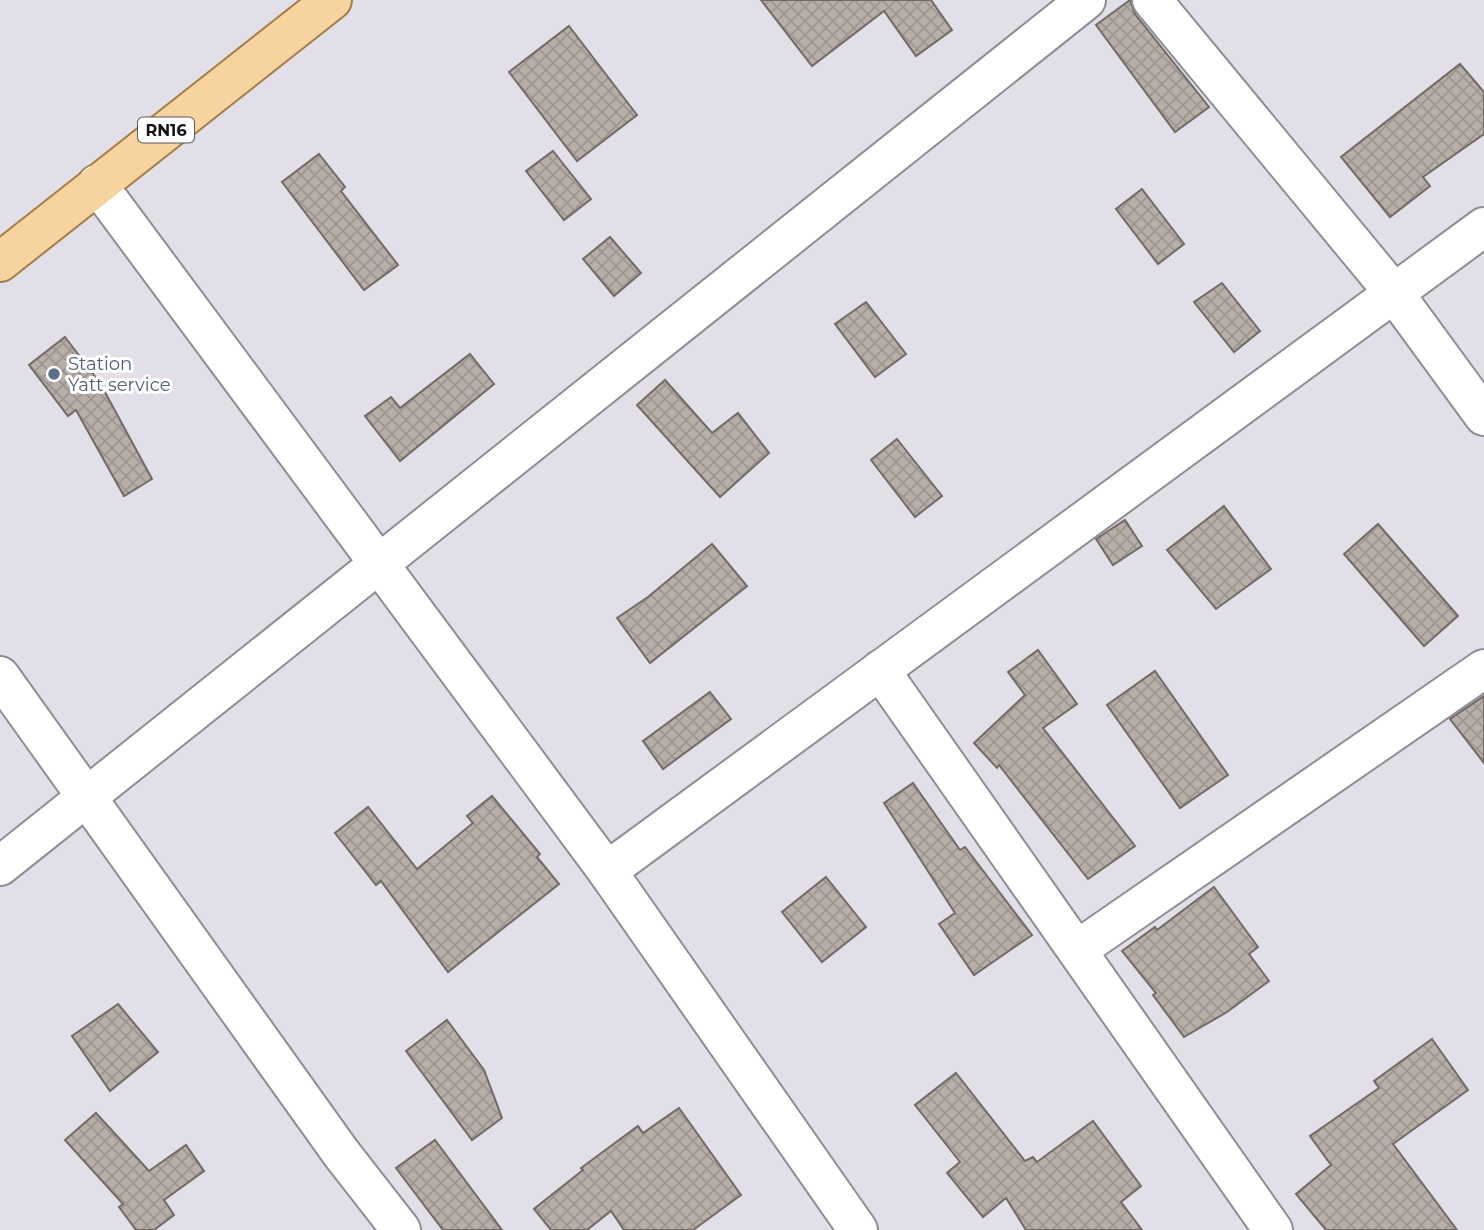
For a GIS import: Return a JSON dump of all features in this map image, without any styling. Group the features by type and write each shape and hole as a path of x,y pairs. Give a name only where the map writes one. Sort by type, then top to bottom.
{"main road":[{"name":"RN16","path":"0,262 332,0"}],"street":[{"path":"0,866 1086,0"},
{"path":"1152,0 1394,293 1484,416"},
{"path":"97,184 607,871 858,1230"},
{"path":"607,871 1484,227"},
{"path":"1077,950 1484,669"},
{"path":"880,670 1273,1230"},
{"path":"0,676 341,1153 401,1230"}],"building":[{"path":"761,0 931,0 952,30 916,56 884,11 812,66"},
{"path":"1130,0 1135,14 1209,107 1175,132 1096,25"},
{"path":"569,26 637,115 577,161 509,72"},
{"path":"1460,64 1484,92 1484,134 1423,177 1430,186 1390,217 1341,157"},
{"path":"553,151 591,199 564,220 526,171"},
{"path":"319,154 345,187 341,191 398,265 364,290 282,182"},
{"path":"1142,189 1184,244 1158,264 1116,209"},
{"path":"610,237 641,273 614,296 583,259"},
{"path":"1222,283 1260,331 1234,352 1194,302"},
{"path":"866,302 906,354 875,377 835,324"},
{"path":"65,337 100,383 152,479 124,496 76,410 68,416 29,365"},
{"path":"470,354 494,384 400,461 365,416 391,397 400,408"},
{"path":"665,380 712,433 738,413 769,453 720,497 637,405"},
{"path":"897,439 942,496 915,517 871,460"},
{"path":"1224,506 1271,569 1216,609 1167,550"},
{"path":"1125,520 1142,546 1113,565 1096,539"},
{"path":"1378,524 1458,616 1424,646 1344,554"},
{"path":"712,544 747,586 650,663 617,618 648,597"},
{"path":"1038,650 1077,704 1043,728 1135,846 1088,879 999,765 997,768 974,743 1025,695 1008,672"},
{"path":"1155,671 1228,775 1180,808 1107,705"},
{"path":"710,692 731,719 663,769 643,741"},
{"path":"1484,696 1484,763 1450,719"},
{"path":"913,783 960,850 965,847 1032,935 974,975 939,924 955,913 884,803"},
{"path":"492,796 540,854 537,857 559,884 448,972 381,881 376,885 335,833 368,807 417,869 473,823 467,816"},
{"path":"826,877 866,927 822,962 782,912"},
{"path":"1214,887 1258,947 1249,954 1269,981 1227,1012 1184,1037 1153,995 1156,993 1122,951 1155,927 1157,930"},
{"path":"118,1004 158,1052 110,1091 72,1036"},
{"path":"447,1020 484,1070 502,1118 472,1140 406,1051"},
{"path":"1432,1039 1468,1090 1393,1144 1457,1230 1326,1230 1296,1194 1331,1165 1310,1136 1379,1088 1374,1081"},
{"path":"956,1073 1025,1161 1033,1157 1037,1162 1093,1121 1141,1186 1121,1202 1142,1230 1026,1230 1006,1198 983,1217 947,1173 960,1162 915,1105"},
{"path":"679,1108 741,1195 693,1230 624,1230 611,1211 587,1230 551,1230 534,1209 583,1170 581,1168 638,1126 643,1133"},
{"path":"96,1113 149,1171 186,1145 204,1171 164,1200 174,1215 154,1230 136,1230 119,1207 123,1204 65,1140"},
{"path":"435,1140 502,1230 443,1230 396,1168"}],"place":[{"name":"Station Yatt service","path":"54,374"}]}
